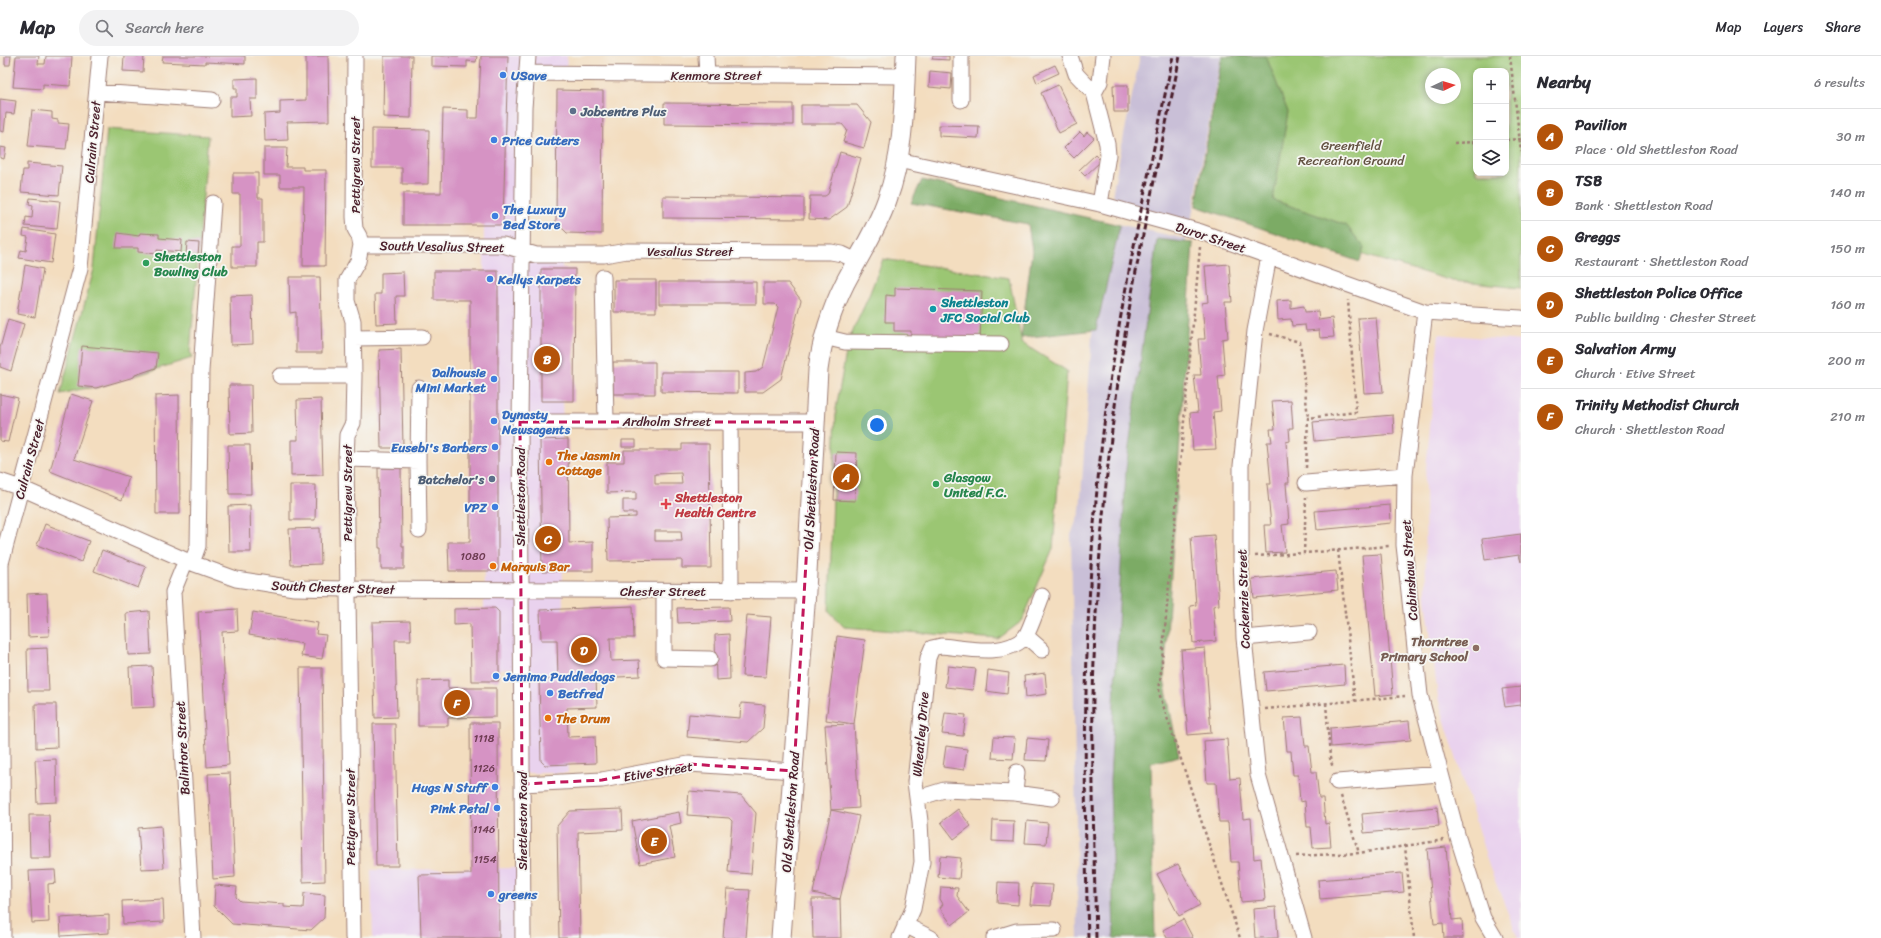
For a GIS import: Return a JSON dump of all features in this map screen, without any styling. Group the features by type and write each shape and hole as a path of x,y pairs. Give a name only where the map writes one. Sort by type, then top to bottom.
{"main road":[{"name":"Old Shettleston Road","path":"781,938 806,591 818,370 824,337 836,302 884,207 898,160 904,113 906,56"}],"street":[{"name":"Culrain Street","path":"3,938 1,563 80,268 100,56"},
{"name":"Pettigrew Street","path":"353,938 350,853 349,605 347,589 346,459 347,435 353,423 354,338 353,321 346,301 347,280 358,261 361,245 360,236 355,229 354,217 356,56"},
{"name":"Shettleston Road","path":"523,938 520,422 524,108 528,56"},
{"path":"706,56 707,75"},
{"path":"961,56 961,100"},
{"path":"1070,56 1076,74 1094,93 1108,155 1100,204"},
{"path":"1094,93 1100,82 1103,56"},
{"name":"Kenmore Street","path":"527,73 905,76"},
{"path":"97,92 212,100"},
{"name":"Duror Street","path":"898,160 1100,204 1202,232 1425,312 1521,318"},
{"name":"Balintore Street","path":"193,938 173,592 198,546 201,371 213,203"},
{"name":"South Vesalius Street","path":"361,245 503,245 522,250"},
{"name":"Vesalius Street","path":"522,250 536,255 597,255 627,251 830,252 842,254 857,261"},
{"name":"Cockenzie Street","path":"1269,256 1256,331 1241,466 1241,556 1244,638 1258,775 1304,938"},
{"path":"603,276 606,422"},
{"name":"Cobinshaw Street","path":"1425,312 1405,475 1404,544 1420,695 1458,838 1483,918 1495,938"},
{"path":"354,338 422,337"},
{"path":"824,337 845,342 1001,344"},
{"path":"280,376 354,376"},
{"path":"419,388 419,530"},
{"path":"730,421 731,592"},
{"name":"Ardholm Street","path":"520,422 814,422"},
{"path":"346,459 418,461"},
{"path":"1306,483 1405,475"},
{"name":"South Chester Street","path":"0,481 21,488 189,561 236,579 271,586 347,589 521,590"},
{"name":"Chester Street","path":"521,590 731,592 806,591"},
{"path":"664,591 664,658 710,659"},
{"path":"1042,596 1026,636 1042,650"},
{"path":"1244,638 1310,632"},
{"name":"Wheatley Drive","path":"902,932 913,909 922,862 918,798 915,782 921,712 928,658 932,648 940,646 995,650 1014,644 1026,636"},
{"name":"Etive Street","path":"522,784 602,780 689,764 794,771"},
{"path":"1015,793 1017,772"},
{"path":"1337,782 1440,774"},
{"path":"918,798 944,790 1015,793 1052,798"},
{"path":"994,938 1054,930"},
{"path":"902,932 931,938"}],"path":[{"path":"1510,56 1521,152"},
{"path":"1509,140 1520,139"},
{"path":"1454,143 1473,142"},
{"path":"1202,232 1159,693 1240,938"},
{"path":"1308,418 1356,412 1347,284"},
{"path":"1256,331 1300,342 1308,418 1304,553"},
{"path":"1241,556 1304,553 1404,544"},
{"path":"1338,550 1355,701"},
{"path":"1251,710 1420,695"},
{"path":"1281,857 1359,852 1458,838"},
{"path":"1405,846 1414,938"}],"highlighted area":[{"path":"520,422 814,422 794,771 689,764 602,780 522,784"}],"shaded area":[{"path":"491,56 567,56 566,68 523,69 518,262 562,261 563,682 568,773 517,773 516,668 484,670 484,216"},
{"path":"1140,56 1221,56 1191,222 1117,201 1114,197 1113,190"},
{"path":"1113,223 1186,239 1162,409 1130,938 1078,938 1071,535 1080,511 1092,335"},
{"name":"Thorntree Primary School","path":"1439,334 1521,341 1521,938 1518,938 1489,866 1438,698 1426,598 1425,479"},
{"path":"520,868 523,938 373,938 371,870"}],"green space":[{"name":"Greenfield Recreation Ground","path":"1222,56 1521,56 1521,288 1453,281 1196,206"},
{"path":"1222,56 1266,56 1288,112 1273,200 1346,225 1364,247 1360,262 1196,206"},
{"name":"Shettleston Bowling Club","path":"107,129 208,136 190,353 192,358 96,388 82,389 60,394 94,269"},
{"path":"922,180 1120,225 1096,330 1021,338 1032,251 1028,224 911,203"},
{"path":"1157,239 1193,243 1164,680 1179,756 1151,763 1155,938 1114,938 1110,781 1126,469"},
{"path":"883,259 1009,278 1022,343 1067,371 1053,549 1022,621 998,639 844,627 829,611 836,409 848,341 868,298"}],"building":[{"path":"5,56 11,56 10,65 5,65"},
{"path":"16,56 39,56 38,64 45,64 46,56 72,56 70,86 43,84 43,89 13,87"},
{"path":"124,56 144,56 143,72 123,71"},
{"path":"163,56 245,56 245,64 162,62"},
{"path":"306,56 328,56 329,121 287,122 288,140 265,141 264,114 280,113 280,101 306,100"},
{"path":"384,56 412,56 411,118 383,117"},
{"path":"431,56 477,56 476,62 467,61 467,67 431,66"},
{"path":"481,56 508,56 503,222 501,225 403,225 403,193 441,193 443,109 468,110 468,118 478,118"},
{"path":"933,56 949,56 949,60 932,59"},
{"path":"1055,65 1059,73 1037,83 1034,75"},
{"path":"930,71 952,73 951,89 929,87"},
{"path":"257,78 257,99 250,99 251,116 230,117 230,97 237,97 237,88 234,88 234,79"},
{"path":"1058,85 1077,124 1059,133 1041,93"},
{"path":"1113,85 1128,85 1128,112 1114,112"},
{"path":"557,90 603,91 602,234 567,233 556,222"},
{"path":"0,99 16,101 14,114 6,113 4,132 0,131"},
{"path":"664,103 793,104 793,125 664,124"},
{"path":"801,105 857,105 871,122 864,148 843,142 847,130 842,124 801,124"},
{"path":"32,110 52,112 52,119 58,120 58,123 69,124 66,149 28,146"},
{"path":"939,125 979,126 978,138 939,136"},
{"path":"372,129 429,130 428,184 402,184 402,168 372,168"},
{"path":"1080,132 1084,136 1087,132 1094,138 1074,158 1064,148"},
{"path":"0,147 6,148 4,159 0,158"},
{"path":"264,148 287,148 286,167 303,167 303,170 326,170 325,266 303,266 304,187 280,187 280,175 264,175"},
{"path":"840,152 861,158 847,207 829,220 809,219 810,196 825,196 828,194"},
{"path":"1095,155 1101,161 1085,176 1079,170"},
{"path":"27,163 62,166 59,195 21,192 23,170 27,170"},
{"path":"233,173 258,173 258,198 263,198 263,242 257,242 257,267 232,267 232,246 240,246 240,194 233,194"},
{"path":"663,196 804,198 804,219 663,218"},
{"path":"30,198 60,201 57,229 25,226 26,217 32,218 33,205 29,204"},
{"path":"24,229 55,234 51,263 19,258 21,250 26,251 28,237 23,236"},
{"path":"118,233 139,236 140,233 159,234 159,238 182,240 181,252 157,250 157,254 138,252 138,248 116,248"},
{"path":"187,242 199,243 198,256 186,255"},
{"path":"1229,264 1232,302 1225,302 1228,338 1222,339 1225,375 1218,376 1221,411 1213,412 1216,449 1193,450 1190,413 1198,412 1194,375 1201,375 1198,339 1205,339 1202,303 1208,302 1205,266"},
{"path":"25,265 43,269 35,317 17,314"},
{"path":"541,269 575,269 574,401 541,401"},
{"path":"434,271 498,271 498,571 449,571 448,542 470,542 470,300 434,300"},
{"path":"403,272 404,296 396,296 397,323 376,324 375,294 381,294 381,273"},
{"path":"289,277 320,277 322,353 296,353 296,312 290,313"},
{"path":"614,280 656,280 656,312 614,312"},
{"path":"659,282 756,282 756,304 659,304"},
{"path":"764,283 788,283 801,300 781,379 763,392 745,392 745,373 756,372 763,367 778,307 775,304 764,304"},
{"name":"Shettleston JFC Social Club","path":"895,288 982,291 980,341 911,339 911,331 894,331 894,322 885,322 886,295 895,296"},
{"path":"252,295 253,344 231,345 230,296"},
{"path":"1291,300 1291,308 1304,306 1305,312 1318,311 1319,320 1332,318 1334,337 1320,338 1319,330 1306,331 1305,325 1292,326 1291,319 1278,320 1277,301"},
{"path":"1376,317 1383,392 1364,393 1358,318"},
{"path":"8,319 24,324 11,371 0,367 0,348"},
{"path":"82,346 158,353 156,368 135,375 134,377 96,388 78,386"},
{"path":"401,349 403,448 381,448 379,350"},
{"path":"613,362 655,362 655,394 613,394"},
{"path":"661,372 738,372 738,393 661,392"},
{"path":"229,385 251,385 252,433 230,434"},
{"path":"0,394 18,398 8,442 0,441"},
{"path":"71,394 93,401 74,459 129,477 122,500 50,471"},
{"path":"179,395 180,514 156,514 155,396"},
{"path":"321,399 323,475 291,476 291,440 298,440 297,400"},
{"path":"1291,400 1293,428 1289,428 1290,441 1286,442 1289,483 1286,483 1289,524 1282,525 1285,552 1266,553 1264,525 1271,525 1267,484 1271,484 1267,442 1272,442 1270,429 1275,429 1272,401"},
{"path":"1393,415 1394,434 1315,441 1313,422"},
{"path":"568,439 569,543 593,542 593,571 542,571 540,440"},
{"path":"622,440 636,440 636,447 622,447"},
{"name":"Shettleston Health Centre","path":"682,444 709,444 711,568 682,568 682,560 608,561 607,518 636,517 636,513 623,513 623,500 636,500 636,492 607,493 607,462 624,462 624,450 682,450","holes":["681,473 682,484 655,484 655,474","655,531 681,531 682,541 655,541"]},
{"path":"228,445 250,445 251,494 229,494"},
{"path":"836,452 857,453 855,501 834,500"},
{"path":"378,468 401,468 402,546 404,546 404,569 381,569 381,548 379,548"},
{"path":"290,485 316,485 315,520 290,520"},
{"path":"250,505 251,552 229,552 228,506"},
{"path":"1390,505 1391,523 1317,530 1315,511"},
{"path":"45,524 89,541 81,562 37,545"},
{"path":"320,528 321,564 291,565 289,529"},
{"path":"1521,534 1521,562 1519,555 1485,560 1482,539"},
{"path":"1214,535 1219,605 1213,606 1216,641 1193,643 1190,606 1196,605 1191,537"},
{"path":"102,550 146,567 138,588 94,571"},
{"path":"1381,554 1393,694 1375,696 1362,555"},
{"path":"1336,571 1338,590 1254,598 1252,579"},
{"path":"47,593 49,636 28,637 27,594"},
{"path":"633,606 634,638 610,638 611,661 639,660 640,676 596,678 597,707 567,708 568,737 595,736 596,763 545,765 541,761 539,680 558,679 557,640 541,640 540,610"},
{"path":"729,607 730,621 678,623 677,608"},
{"path":"495,608 499,612 499,681 471,681 470,624 454,625 454,609"},
{"path":"237,609 238,631 222,632 229,765 207,767 198,612"},
{"path":"149,611 151,654 128,655 126,613"},
{"path":"253,612 318,623 316,634 326,635 322,659 301,656 303,644 249,635"},
{"path":"747,615 771,617 766,677 742,676"},
{"path":"410,621 411,640 395,640 397,717 375,718 372,622"},
{"path":"729,634 730,679 716,680 715,635"},
{"path":"837,636 865,640 854,724 826,720"},
{"path":"47,648 49,691 28,691 27,649"},
{"path":"1205,648 1211,733 1188,735 1181,650"},
{"path":"1344,665 1345,684 1266,691 1264,672"},
{"path":"152,666 154,707 131,708 129,667"},
{"path":"948,666 976,669 973,690 945,687"},
{"path":"300,668 322,668 325,881 303,882"},
{"path":"988,670 1009,673 1007,694 986,691"},
{"path":"1045,673 1047,694 1026,697 1024,676"},
{"path":"448,680 448,688 496,688 496,717 448,718 448,726 418,726 418,681"},
{"path":"1521,687 1521,705 1505,707 1502,689"},
{"path":"741,703 765,705 763,728 748,742 687,737 689,714 740,718"},
{"path":"35,704 56,704 57,747 36,748"},
{"path":"945,713 966,715 963,736 942,734"},
{"path":"1302,717 1305,746 1309,746 1312,772 1316,772 1319,798 1323,798 1325,824 1329,823 1331,847 1313,848 1311,827 1307,827 1305,801 1300,802 1298,775 1293,775 1291,751 1287,751 1284,718"},
{"path":"1409,721 1411,740 1331,747 1330,728"},
{"path":"470,723 498,723 499,938 421,938 419,875 471,874"},
{"path":"373,724 395,724 398,866 376,866"},
{"path":"854,724 859,808 831,810 825,725"},
{"path":"994,737 1015,738 1013,759 992,758"},
{"path":"1027,738 1048,740 1046,761 1025,760"},
{"path":"1227,739 1230,779 1240,778 1243,819 1251,818 1254,859 1261,858 1265,900 1241,902 1238,862 1231,862 1228,822 1219,822 1216,783 1207,783 1204,741"},
{"path":"946,746 967,749 964,770 943,767"},
{"path":"56,759 57,802 37,803 35,760"},
{"path":"230,773 235,877 213,879 208,774"},
{"path":"689,791 741,795 756,813 751,874 728,872 732,821 729,818 687,815"},
{"path":"1437,807 1439,826 1364,833 1362,814"},
{"path":"622,809 623,830 578,832 580,938 559,938 557,826 570,811"},
{"path":"958,809 971,826 954,839 941,822"},
{"path":"831,810 859,816 840,899 813,893"},
{"path":"679,812 681,823 669,826 675,857 640,864 632,821"},
{"path":"29,815 49,815 51,858 30,858"},
{"path":"993,820 1014,821 1013,842 992,841"},
{"path":"1027,821 1048,823 1046,844 1025,843"},
{"path":"161,826 164,868 141,869 138,828"},
{"path":"1446,847 1452,920 1462,919 1463,938 1444,938 1443,923 1434,924 1427,849"},
{"path":"940,856 961,858 959,879 938,877"},
{"path":"1178,864 1200,905 1179,916 1157,874"},
{"path":"55,870 56,883 48,884 49,922 32,923 29,871"},
{"path":"1402,873 1404,892 1320,899 1318,880"},
{"path":"998,882 1019,883 1018,905 997,903"},
{"path":"1032,884 1053,885 1051,906 1030,905"},
{"path":"215,885 237,887 236,897 240,901 284,904 284,907 303,908 304,893 325,895 324,918 311,930 232,924 214,906"},
{"path":"941,887 958,888 957,896 969,912 952,925 940,908 943,904 940,899"},
{"path":"727,889 750,890 746,938 723,938"},
{"path":"163,899 164,922 123,924 122,901"},
{"path":"812,899 840,899 841,938 813,938"},
{"path":"1276,907 1278,938 1255,938 1253,909"},
{"path":"109,915 109,933 61,936 60,918"},
{"path":"1183,919 1193,938 1167,938 1163,930"}],"railway":[{"path":"1088,938 1085,810 1086,681 1088,617 1097,489 1104,425 1126,286 1173,56"},
{"path":"1096,938 1093,697 1098,585 1107,472 1122,355 1136,269 1180,56"}],"place":[{"name":"USave","path":"503,75"},
{"name":"Jobcentre Plus","path":"573,111"},
{"name":"Price Cutters","path":"494,140"},
{"name":"The Luxury Bed Store","path":"495,216"},
{"name":"Shettleston Bowling Club","path":"146,263"},
{"name":"Kellys Karpets","path":"490,279"},
{"name":"Shettleston JFC Social Club","path":"933,309"},
{"name":"TSB","path":"547,359"},
{"name":"Dalhousie Mini Market","path":"494,379"},
{"name":"Dynasty Newsagents","path":"494,421"},
{"name":"Eusebi's Barbers","path":"495,447"},
{"name":"The Jasmin Cottage","path":"549,462"},
{"name":"Pavilion","path":"846,477"},
{"name":"Batchelor's","path":"492,479"},
{"name":"Glasgow United F.C.","path":"936,484"},
{"name":"Shettleston Health Centre","path":"666,504"},
{"name":"VPZ","path":"495,507"},
{"name":"Greggs","path":"548,539"},
{"name":"Marquis Bar","path":"493,566"},
{"name":"Thorntree Primary School","path":"1476,648"},
{"name":"Shettleston Police Office","path":"584,650"},
{"name":"Jemima Puddledogs","path":"496,676"},
{"name":"Betfred","path":"550,693"},
{"name":"Trinity Methodist Church","path":"457,703"},
{"name":"The Drum","path":"548,718"},
{"name":"Hugs N Stuff","path":"495,787"},
{"name":"Pink Petal","path":"497,808"},
{"name":"Salvation Army","path":"654,841"},
{"name":"greens","path":"491,894"}]}
